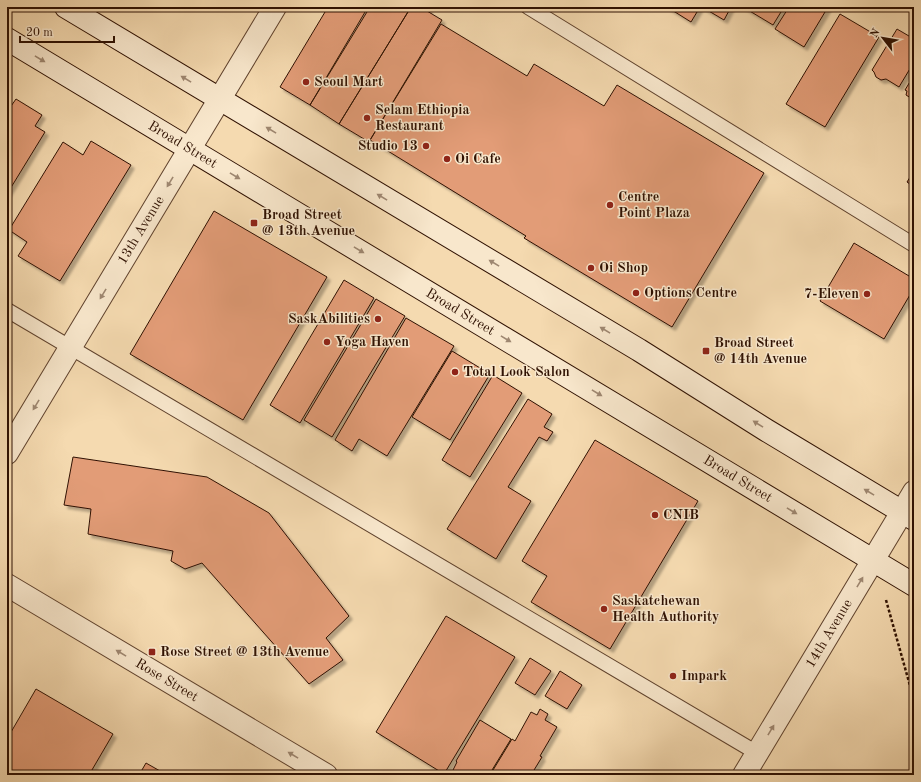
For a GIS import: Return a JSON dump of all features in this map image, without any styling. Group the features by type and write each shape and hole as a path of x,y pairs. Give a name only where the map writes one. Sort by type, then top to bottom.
{"main road":[{"path":"66,7 639,350 766,430 908,515"},
{"name":"13th Avenue","path":"7,453 275,7"},
{"name":"Broad Street","path":"7,39 914,585"},
{"name":"14th Avenue","path":"744,775 873,560 908,515 914,492"},
{"name":"Rose Street","path":"7,585 326,775"}],"lane":[{"path":"528,7 914,245"},
{"path":"7,310 757,753"}],"path":[{"path":"873,560 898,639 914,700"}],"building":[{"path":"328,7 368,7 310,105 280,87"},
{"path":"370,7 411,7 339,124 310,105"},
{"path":"411,7 429,7 427,11 442,20 369,142 339,124"},
{"path":"667,7 700,7 691,22"},
{"path":"702,7 731,7 724,20"},
{"path":"743,7 784,7 773,25"},
{"path":"789,7 828,7 804,47 775,29"},
{"path":"840,14 879,37 825,127 786,104"},
{"name":"Centre Point Plaza","path":"441,24 527,76 534,64 604,106 617,85 764,173 672,327 524,238 526,236 370,140"},
{"path":"897,29 914,39 914,62 899,87 886,79 881,80 876,77 872,70"},
{"path":"914,75 914,100 906,95 907,91 905,90"},
{"path":"16,99 42,115 35,126 45,132 7,194 7,108 9,109"},
{"path":"91,141 131,165 60,281 18,256 27,242 9,230 63,142 83,155"},
{"path":"914,171 914,187 907,182"},
{"path":"214,211 327,277 243,420 130,354"},
{"name":"7-Eleven","path":"854,243 914,279 914,288 884,339 820,301"},
{"name":"Yoga Haven","path":"344,280 374,298 300,423 270,405"},
{"path":"376,299 405,316 332,437 304,420"},
{"path":"406,318 454,346 387,456 359,439 352,451 335,440"},
{"path":"452,351 490,374 450,440 412,417"},
{"path":"493,375 522,393 470,477 442,460"},
{"path":"528,399 552,414 544,427 553,432 547,441 539,437 508,487 531,501 496,559 447,529"},
{"path":"595,440 698,501 610,649 531,602 547,576 522,561"},
{"path":"73,457 207,477 269,513 349,616 326,638 343,660 309,684 202,563 185,569 171,561 173,551 88,534 91,509 64,505"},
{"path":"446,616 515,657 444,774 376,732"},
{"path":"530,658 551,671 535,695 515,683"},
{"path":"560,671 582,685 567,709 545,696"},
{"path":"36,689 113,734 89,775 7,775 7,739"},
{"path":"540,709 548,714 545,720 557,727 531,775 490,775 512,739 515,741 531,712 537,715"},
{"path":"480,720 511,739 489,775 462,775 453,770 457,762 456,761"},
{"path":"146,763 167,775 139,775"}],"place":[{"name":"Seoul Mart","path":"306,82"},
{"name":"Selam Ethiopia Restaurant","path":"367,118"},
{"name":"Studio 13","path":"426,146"},
{"name":"Oi Cafe","path":"447,159"},
{"name":"Centre Point Plaza","path":"610,205"},
{"name":"Broad Street @ 13th Avenue","path":"254,223"},
{"name":"Oi Shop","path":"591,268"},
{"name":"Options Centre","path":"636,293"},
{"name":"7-Eleven","path":"867,294"},
{"name":"SaskAbilities","path":"378,319"},
{"name":"Yoga Haven","path":"327,342"},
{"name":"Broad Street @ 14th Avenue","path":"706,351"},
{"name":"Total Look Salon","path":"455,372"},
{"name":"CNIB","path":"655,515"},
{"name":"Saskatchewan Health Authority","path":"604,609"},
{"name":"Rose Street @ 13th Avenue","path":"152,652"},
{"name":"Impark","path":"673,676"}]}
